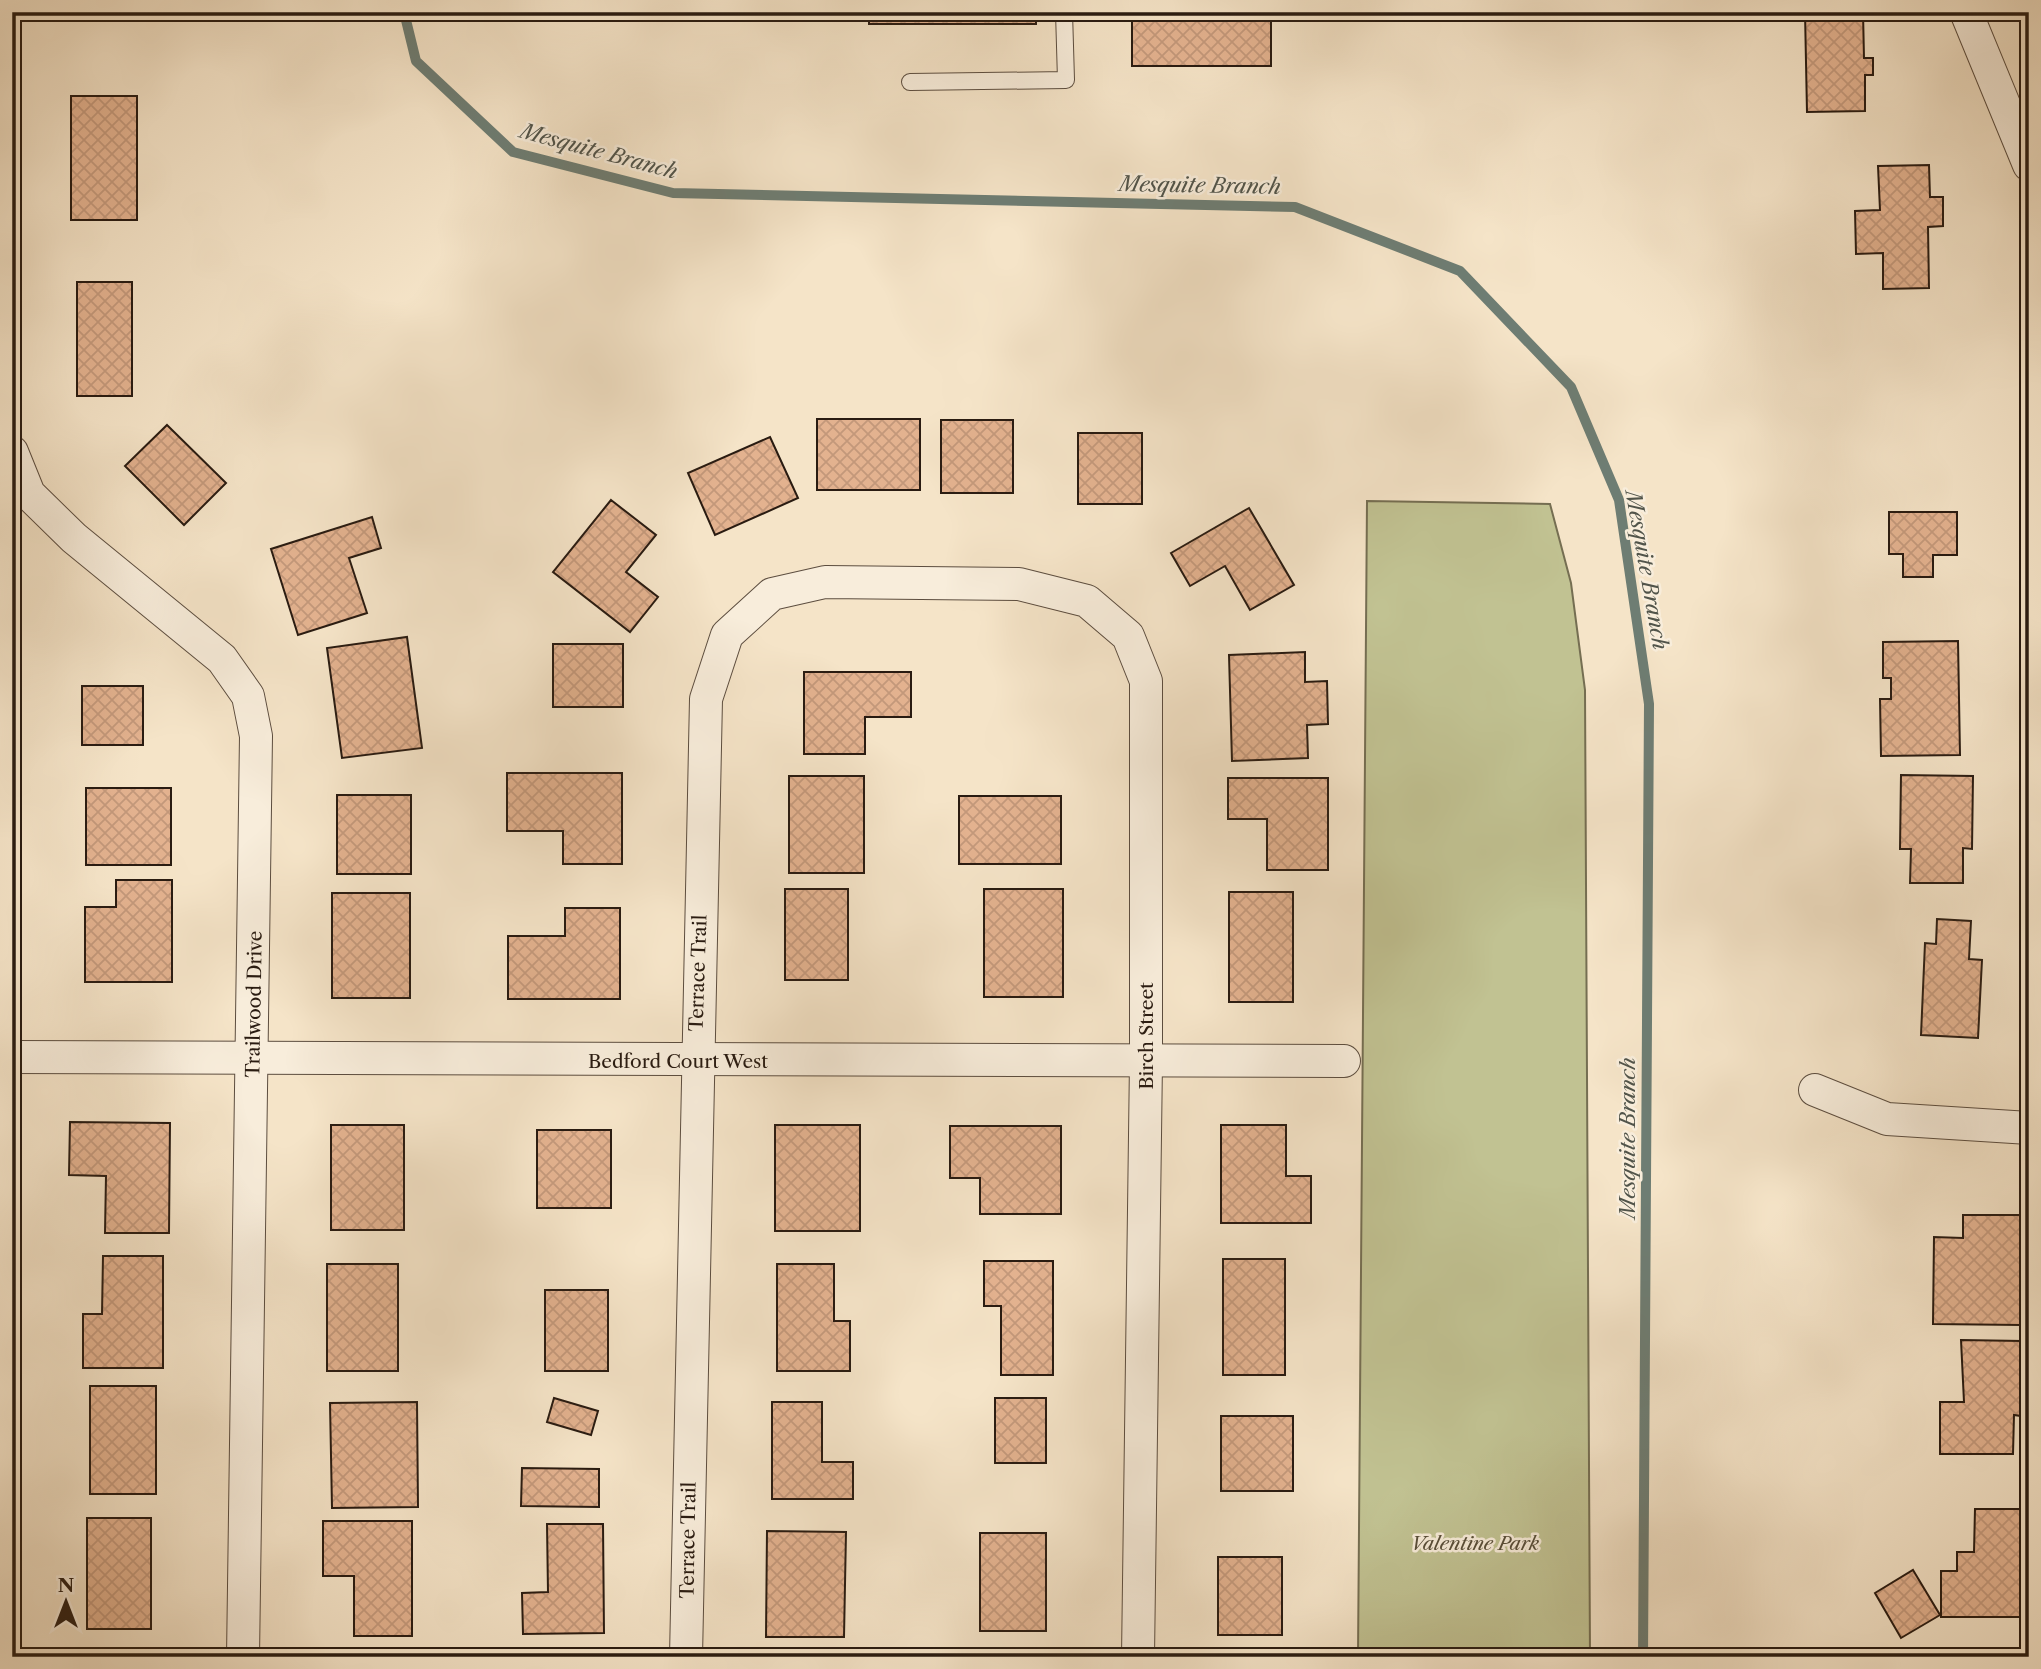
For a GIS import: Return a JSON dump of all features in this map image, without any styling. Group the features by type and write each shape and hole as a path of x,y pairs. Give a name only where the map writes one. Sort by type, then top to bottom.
{"street":[{"path":"1966,12 2029,165"},
{"name":"Trailwood Drive","path":"12,452 21,494 222,659 248,696 256,736 243,1657"},
{"name":"Terrace Trail","path":"686,1657 696,1061 706,699 727,635 772,594 825,582 926,582"},
{"name":"Birch Street","path":"926,582 1019,584 1087,601 1128,636 1146,681 1146,1061 1138,1657"},
{"name":"Bedford Court West","path":"12,1057 1344,1061"},
{"path":"1815,1090 1887,1119 2029,1128"}],"lane":[{"path":"910,82 1066,80 1064,12"}],"green space":[{"name":"Valentine Park","path":"1367,501 1550,504 1571,583 1585,690 1590,1657 1358,1657"}],"building":[{"path":"869,12 1036,12 1036,24 869,24"},
{"path":"1132,12 1271,12 1271,66 1132,66"},
{"path":"1805,12 1863,12 1864,58 1873,58 1873,75 1865,75 1865,111 1807,112"},
{"path":"71,96 137,96 137,220 71,220"},
{"path":"1929,165 1930,197 1943,197 1943,226 1928,227 1929,288 1883,289 1883,253 1856,254 1855,211 1880,210 1878,166"},
{"path":"77,282 132,282 132,396 77,396"},
{"path":"817,419 920,419 920,490 817,490"},
{"path":"941,420 1013,420 1013,493 941,493"},
{"path":"167,425 226,483 184,525 125,466"},
{"path":"1078,433 1142,433 1142,504 1078,504"},
{"path":"770,437 798,498 715,535 688,473"},
{"path":"611,500 656,535 626,572 658,597 630,632 553,572"},
{"path":"1249,508 1294,585 1250,610 1225,566 1190,586 1171,553"},
{"path":"1889,512 1957,512 1957,555 1933,555 1933,577 1903,577 1903,554 1889,554"},
{"path":"372,517 381,548 349,558 367,613 298,635 271,549"},
{"path":"407,637 422,748 342,758 327,648"},
{"path":"1958,641 1960,755 1881,756 1880,699 1891,699 1891,678 1883,678 1883,642"},
{"path":"553,644 623,644 623,707 553,707"},
{"path":"1305,652 1305,682 1327,681 1328,724 1307,725 1308,758 1232,761 1229,655"},
{"path":"804,672 911,672 911,717 865,717 865,754 804,754"},
{"path":"82,686 143,686 143,745 82,745"},
{"path":"507,773 622,773 622,864 563,864 563,831 507,831"},
{"path":"1901,775 1973,776 1972,849 1963,848 1963,883 1910,883 1911,849 1900,849"},
{"path":"789,776 864,776 864,873 789,873"},
{"path":"1228,778 1328,778 1328,870 1267,870 1267,819 1228,819"},
{"path":"86,788 171,788 171,865 86,865"},
{"path":"337,795 411,795 411,874 337,874"},
{"path":"959,796 1061,796 1061,864 959,864"},
{"path":"116,880 172,880 172,982 85,982 85,907 116,907"},
{"path":"785,889 848,889 848,980 785,980"},
{"path":"984,889 1063,889 1063,997 984,997"},
{"path":"1229,892 1293,892 1293,1002 1229,1002"},
{"path":"332,893 410,893 410,998 332,998"},
{"path":"565,908 620,908 620,999 508,999 508,936 565,936"},
{"path":"1937,919 1971,921 1969,959 1982,960 1978,1038 1921,1035 1925,943 1936,944"},
{"path":"70,1122 170,1123 169,1233 105,1233 106,1176 69,1175"},
{"path":"331,1125 404,1125 404,1230 331,1230"},
{"path":"775,1125 860,1125 860,1231 775,1231"},
{"path":"1221,1125 1286,1125 1286,1176 1311,1176 1311,1223 1221,1223"},
{"path":"950,1126 1061,1126 1061,1214 980,1214 980,1178 950,1178"},
{"path":"537,1130 611,1130 611,1208 537,1208"},
{"path":"1963,1215 2022,1215 2021,1325 1933,1324 1934,1237 1963,1238"},
{"path":"103,1256 163,1256 163,1368 83,1368 83,1314 102,1314"},
{"path":"1223,1259 1285,1259 1285,1375 1223,1375"},
{"path":"984,1261 1053,1261 1053,1375 1001,1375 1001,1306 984,1306"},
{"path":"327,1264 398,1264 398,1371 327,1371"},
{"path":"777,1264 834,1264 834,1321 850,1321 850,1371 777,1371"},
{"path":"545,1290 608,1290 608,1371 545,1371"},
{"path":"1961,1340 2022,1341 2021,1416 2014,1415 2013,1454 1940,1454 1940,1402 1964,1402"},
{"path":"90,1386 156,1386 156,1494 90,1494"},
{"path":"554,1398 598,1411 591,1435 547,1422"},
{"path":"995,1398 1046,1398 1046,1463 995,1463"},
{"path":"417,1402 418,1507 332,1508 330,1403"},
{"path":"772,1402 822,1402 822,1462 853,1462 853,1499 772,1499"},
{"path":"1221,1416 1293,1416 1293,1491 1221,1491"},
{"path":"522,1468 599,1469 599,1507 521,1506"},
{"path":"1975,1509 2029,1509 2029,1617 1941,1617 1941,1571 1957,1571 1957,1552 1974,1552"},
{"path":"87,1518 151,1518 151,1629 87,1629"},
{"path":"323,1521 412,1521 412,1636 354,1636 354,1576 323,1576"},
{"path":"547,1524 603,1524 604,1633 523,1634 522,1593 548,1592"},
{"path":"767,1531 846,1532 844,1637 766,1637"},
{"path":"980,1533 1046,1533 1046,1631 980,1631"},
{"path":"1218,1557 1282,1557 1282,1635 1218,1635"},
{"path":"1913,1570 1940,1615 1901,1638 1875,1593"},
{"path":"320,1652 390,1652 390,1657 320,1657"}],"waterway":[{"name":"Mesquite Branch","path":"404,12 416,61 513,152 673,193 1295,207 1460,271 1571,387 1619,500 1649,704 1643,1657"}]}
